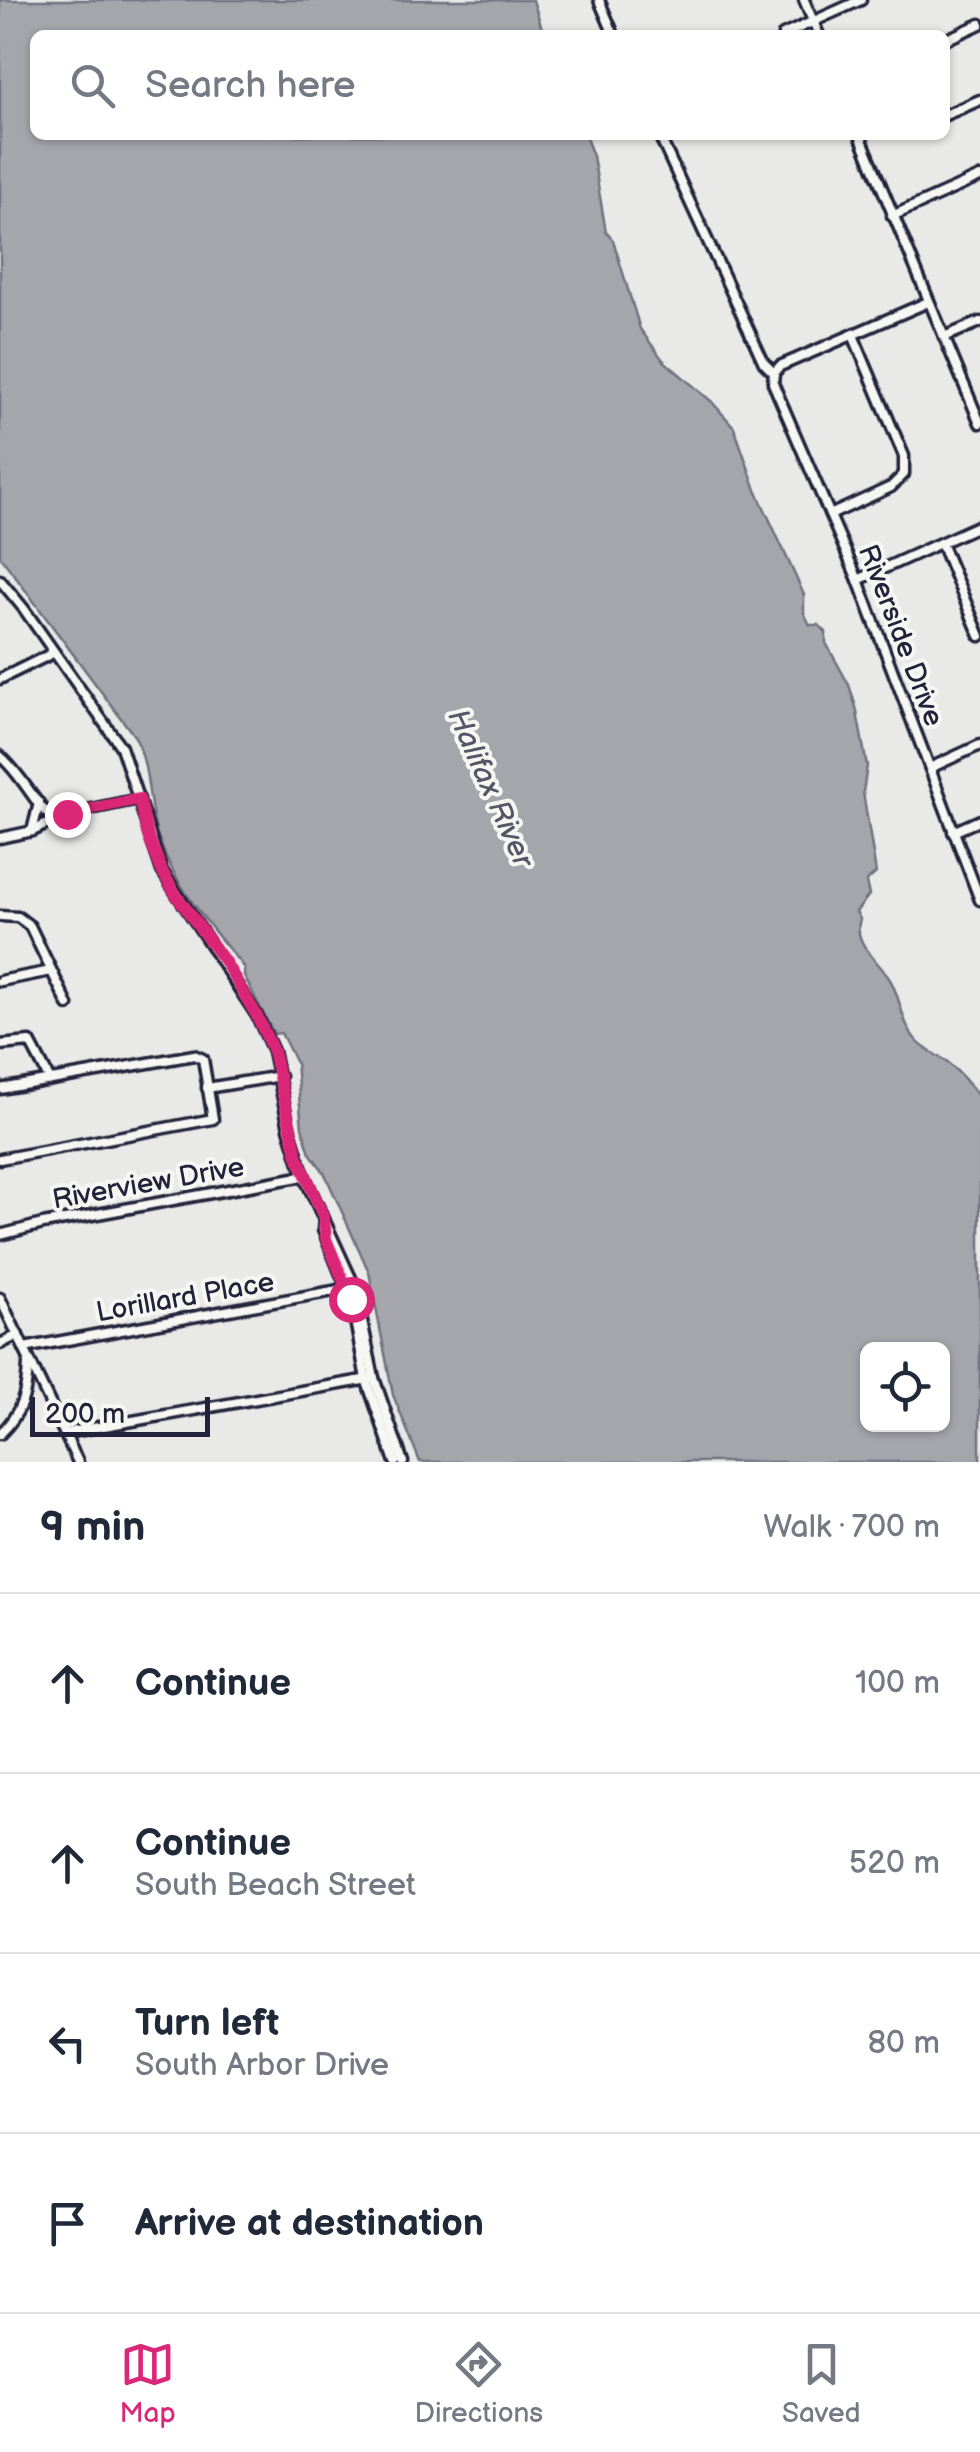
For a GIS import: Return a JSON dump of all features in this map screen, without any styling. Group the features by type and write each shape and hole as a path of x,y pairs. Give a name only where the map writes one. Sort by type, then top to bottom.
{"street":[{"path":"598,0 612,30"},
{"path":"804,0 817,30"},
{"path":"795,30 861,0"},
{"path":"950,38 980,24"},
{"path":"950,114 980,100"},
{"name":"Riverside Drive","path":"662,140 764,363 777,380 980,900"},
{"path":"862,140 980,423"},
{"path":"892,216 980,177"},
{"path":"777,380 780,366 928,302"},
{"path":"944,338 980,322"},
{"path":"830,515 891,487 904,474 904,456 854,336"},
{"path":"858,580 980,525"},
{"path":"940,543 980,636"},
{"path":"0,580 121,747 162,871 257,1016 280,1076 304,1176 351,1288 370,1378 395,1462"},
{"path":"0,678 53,653"},
{"path":"930,768 980,745"},
{"path":"0,756 27,783 54,820"},
{"path":"0,838 139,799"},
{"path":"32,832 40,803"},
{"path":"953,832 980,820"},
{"path":"0,916 18,916 30,926 68,1005"},
{"path":"0,981 51,971"},
{"path":"0,1046 30,1042 50,1080"},
{"path":"0,1089 194,1055 203,1060 213,1119 0,1158"},
{"path":"208,1088 280,1076"},
{"name":"Riverview Drive","path":"0,1235 304,1176"},
{"name":"Lorillard Place","path":"24,1348 351,1288"},
{"path":"0,1298 78,1462"},
{"path":"0,1344 18,1335"},
{"path":"0,1434 21,1410 29,1360"},
{"path":"65,1433 370,1378"},
{"path":"370,1378 403,1462"}],"water":[{"name":"Halifax River","path":"0,0 533,0 542,30 30,30 30,140 587,140 606,232 613,240 640,329 663,360 711,401 734,427 756,490 804,595 804,613 810,625 819,625 826,632 826,643 849,685 867,766 863,792 876,873 866,882 869,895 856,912 860,919 859,936 893,985 917,1041 953,1068 980,1098 980,1462 420,1462 393,1395 369,1272 324,1172 310,1153 302,1127 296,1063 281,1033 274,1034 244,976 244,968 195,907 175,874 158,837 144,762 135,737 0,556"}],"route":[{"path":"67,814 139,799 162,871 225,962 273,1051 297,1154 351,1299"}]}
